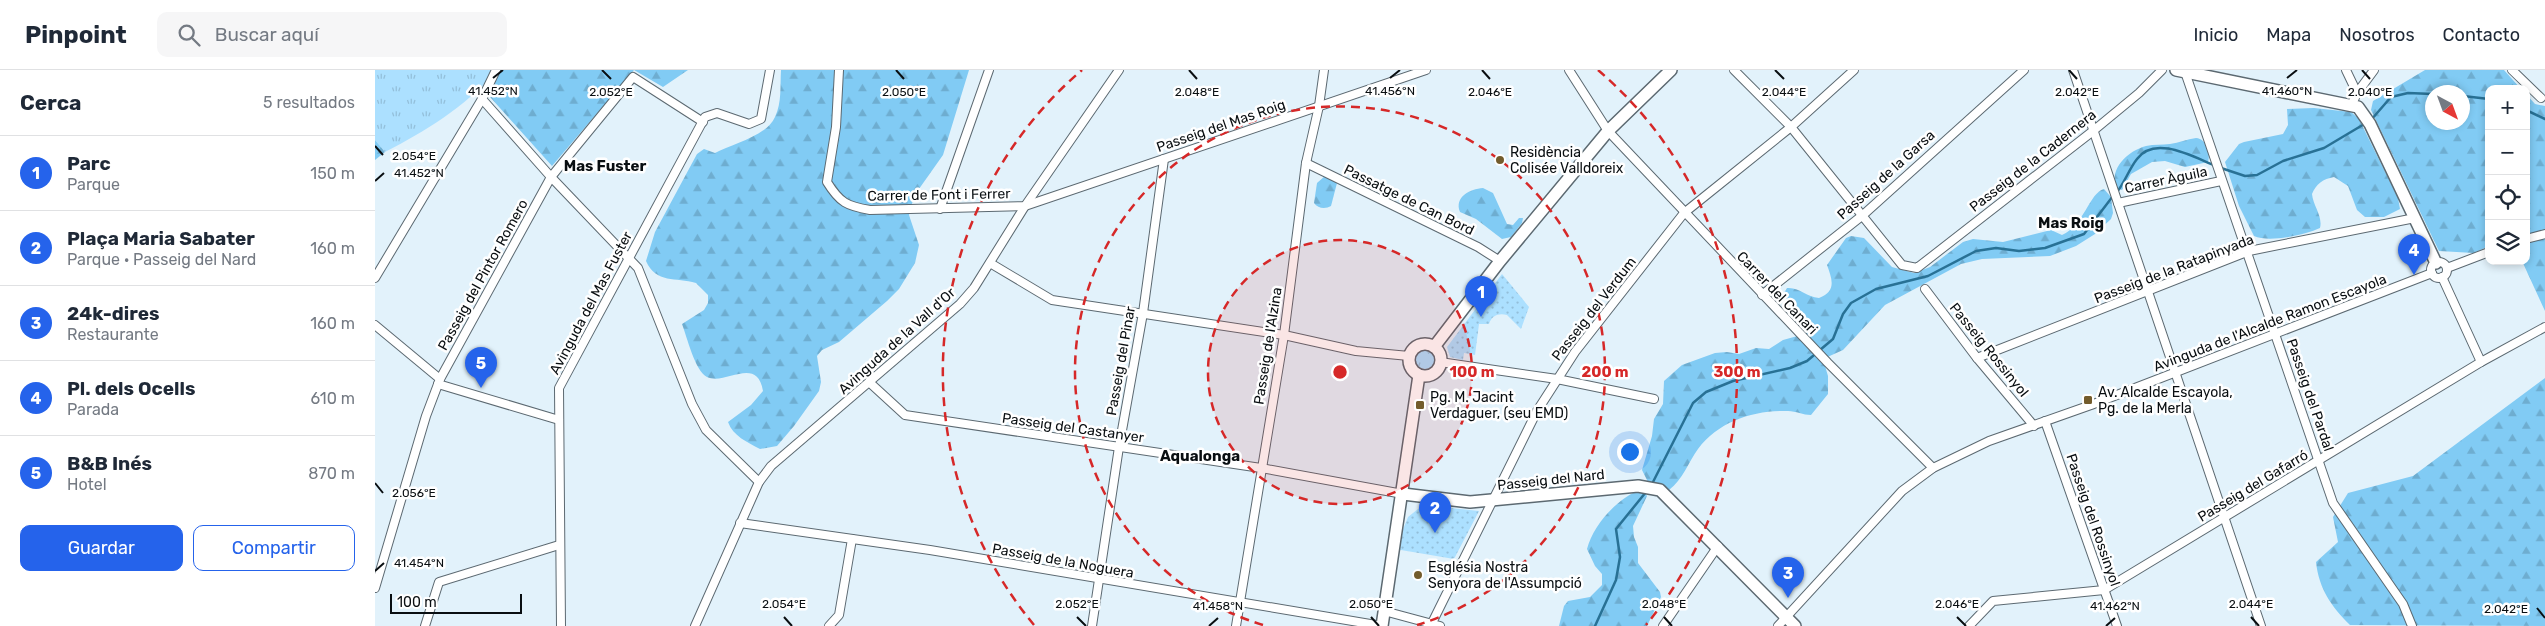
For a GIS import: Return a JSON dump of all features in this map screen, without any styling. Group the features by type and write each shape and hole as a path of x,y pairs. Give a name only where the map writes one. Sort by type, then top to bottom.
{"street":[{"path":"375,278 482,99 496,70"},
{"path":"703,122 705,117 717,113 749,124 761,119 770,70"},
{"name":"Carrer de Font i Ferrer","path":"839,70 836,127 827,182 835,195 848,206 870,210 1025,206"},
{"path":"940,208 989,70"},
{"name":"Avinguda de la Vall d'Or","path":"695,626 759,482 771,466 960,304 990,263 1025,206 1119,70"},
{"name":"Passeig de l'Alzina","path":"1236,626 1284,335 1306,164 1319,106 1324,70"},
{"name":"Passeig del Mas Roig","path":"1025,206 1426,70"},
{"name":"Carrer del Canari","path":"1569,70 1608,131 1807,342 1933,468"},
{"path":"1434,347 1500,261 1608,131 1671,70"},
{"path":"1734,70 1791,127 1863,215"},
{"name":"Passeig del Verdum","path":"1436,625 1537,410 1575,352 1684,213 1791,127 1854,70"},
{"name":"Passeig de la Garsa","path":"1762,295 1863,215 2024,70"},
{"path":"2073,70 2261,626"},
{"name":"Passeig de la Cadernera","path":"1863,215 1902,265 1917,268 2093,131 2139,93 2162,70"},
{"path":"2346,70 2358,107 2368,121 2415,218 2436,278 2442,278"},
{"path":"2354,98 2374,70"},
{"path":"2181,71 2354,98"},
{"name":"Passeig del Pardal","path":"2181,71 2207,135 2221,181 2333,503 2403,604 2413,626"},
{"path":"2516,71 2541,98"},
{"name":"Passeig del Pintor Romero","path":"375,588 426,416 439,381 551,177 633,77 703,122"},
{"path":"482,99 551,177 638,268 692,404 706,430 759,482"},
{"name":"Avinguda del Mas Fuster","path":"561,626 559,388 703,122"},
{"name":"Passeig del Pinar","path":"1092,626 1119,448 1143,313 1164,159"},
{"name":"Passatge de Can Bord","path":"1306,164 1477,246 1500,261"},
{"name":"Carrer Àguila","path":"2118,203 2221,181"},
{"name":"Passeig de la Ratapinyada","path":"1977,358 2246,252 2415,218"},
{"path":"2530,238 2545,234"},
{"path":"2442,278 2447,268 2485,254"},
{"path":"990,263 1052,300 1284,335 1356,351 1409,356"},
{"path":"2434,268 2442,263 2447,268"},
{"name":"Avinguda de l'Alcalde Ramon Escayola","path":"1778,626 1902,491 1933,468 1989,441 2045,422 2276,335 2434,268"},
{"path":"2442,278 2481,362"},
{"name":"Passeig Rossinyol","path":"1925,289 1977,358 2034,426"},
{"path":"375,325 439,381 559,420"},
{"name":"Passeig del Gafarró","path":"2104,590 2481,362 2545,327"},
{"path":"1419,345 1434,347 1439,353 1440,362 1433,373 1419,375 1412,369 1409,356 1419,345"},
{"path":"1440,362 1557,379 1654,399"},
{"path":"1382,626 1403,494 1419,375"},
{"name":"Passeig del Castanyer","path":"869,382 905,415 1261,468 1403,494"},
{"name":"Passeig del Rossinyol","path":"2045,422 2117,626"},
{"name":"Passeig del Nard","path":"1403,494 1470,502 1649,486 1667,495 1795,626"},
{"name":"Passeig de la Noguera","path":"740,523 930,550 1240,604 1382,626"},
{"path":"829,626 839,615 852,539"},
{"path":"425,626 439,582 559,545"},
{"path":"1663,626 1718,546"},
{"path":"1969,626 1993,601 2104,590"},
{"path":"1384,611 1436,625"}],"green space":[{"path":"375,70 490,70 495,73 470,97 444,117 415,136 385,152 375,140"},
{"path":"498,70 634,70 552,166 482,88"},
{"path":"634,70 688,70 663,87"},
{"path":"781,70 969,70 943,155 914,196 909,215 919,245 915,263 899,289 887,301 839,342 822,350 817,356 821,382 819,391 777,446 760,449 737,435 728,422 751,405 763,391 760,380 754,375 747,373 714,379 703,374 695,361 682,324 704,310 708,303 708,295 696,283 667,278 655,273 646,261 655,232 697,154 704,149 715,153 748,139 771,124 779,106"},
{"path":"2425,70 2504,70 2517,85 2485,85 2485,248 2474,253 2439,251 2371,110 2373,101"},
{"path":"2530,98 2535,104 2545,106 2545,311 2524,265 2530,265"},
{"path":"2314,108 2351,112 2359,119 2398,198 2400,209 2384,217 2365,217 2357,210 2348,186 2334,177 2320,183 2312,194 2320,219 2320,228 2287,237 2269,239 2254,236 2239,206 2225,162 2239,144 2283,134 2288,125 2287,109"},
{"path":"2196,138 2203,141 2207,147 2208,162 2185,167 2165,161 2152,162 2131,174 2122,190 2116,188 2115,174 2118,167 2127,156 2139,148"},
{"path":"375,140 385,152 375,160"},
{"path":"1325,176 1332,177 1337,183 1331,206 1322,208 1314,203 1317,183"},
{"path":"1483,188 1493,193 1507,224 1513,225 1519,218 1523,218 1522,223 1511,237 1502,239 1476,219 1460,212 1459,202 1461,198 1468,192"},
{"path":"2104,189 2111,197 2113,213 2111,219 2095,234 2076,246 2050,256 1982,259 1961,264 1885,305 1843,350 1823,359 1828,376 1828,394 1811,415 1791,411 1775,411 1738,419 1716,431 1707,439 1698,449 1678,481 1669,490 1649,484 1642,470 1652,436 1654,419 1663,404 1664,381 1682,365 1715,353 1739,354 1756,348 1769,349 1783,340 1801,335 1805,325 1788,303 1784,293 1787,288 1792,288 1819,298 1829,292 1832,284 1827,265 1846,238 1851,236 1864,238 1892,267 1914,273 1930,267 1963,242 1973,239 2003,242 2051,230 2062,235 2076,225 2094,197"},
{"path":"1502,274 1529,307 1521,329 1507,315 1496,315 1489,324 1479,324 1475,355 1464,353 1463,360 1450,357 1447,347"},
{"path":"1425,349 1432,352 1435,359 1432,366 1425,369 1418,366 1415,359 1418,352"},
{"path":"2545,378 2545,626 2350,625 2337,611 2323,589 2316,562 2338,542 2333,517 2348,493 2413,476"},
{"path":"1637,491 1644,491 1647,496 1633,526 1634,537 1638,547 1638,563 1660,592 1661,597 1647,626 1559,626 1564,606 1568,601 1590,597 1602,585 1602,574 1595,566 1587,549 1594,532 1613,508"},
{"path":"1423,505 1479,511 1454,559 1395,549 1408,517"}],"waterway":[{"path":"2371,120 2391,97 2408,93 2425,94"},
{"path":"2470,97 2485,99"},
{"path":"2530,112 2545,119"},
{"path":"2221,168 2245,176 2257,175 2283,161 2324,148 2366,123"},
{"path":"2117,192 2137,159 2145,152 2154,148 2175,150 2216,166"},
{"path":"1653,482 1693,403 1706,392 1733,381 1790,368 1807,361 1833,339 1843,314 1851,303 1876,289 1928,276 1976,251 1996,248 2019,251 2045,248 2084,234 2113,196"},
{"path":"1595,626 1616,580 1620,557 1616,529 1646,492"}],"place":[{"name":"Residència Colisée Valldoreix","path":"1500,160"},
{"name":"Pl. dels Ocells","path":"2414,275"},
{"name":"Parc","path":"1481,317"},
{"name":"B&B Inés","path":"481,388"},
{"name":"Av. Alcalde Escayola, Pg. de la Merla","path":"2088,400"},
{"name":"Pg. M. Jacint Verdaguer, (seu EMD)","path":"1420,405"},
{"name":"Plaça Maria Sabater","path":"1435,533"},
{"name":"Església Nostra Senyora de l'Assumpció","path":"1418,575"},
{"name":"24k-dires","path":"1788,598"}],"district":[{"name":"Mas Fuster","path":"605,166"},
{"name":"Mas Roig","path":"2071,223"},
{"name":"Aqualonga","path":"1200,456"}]}
